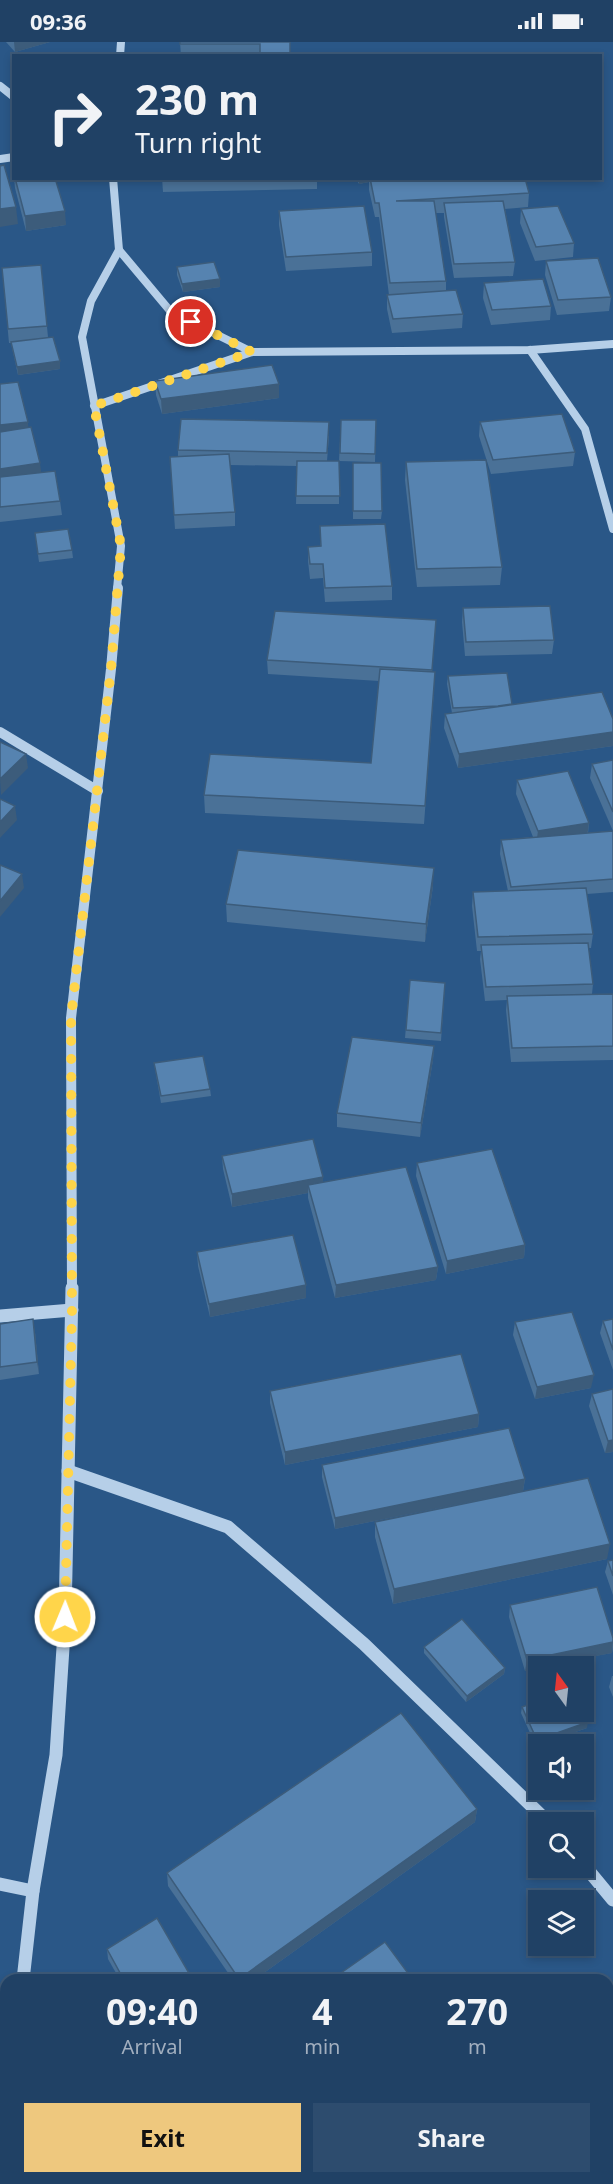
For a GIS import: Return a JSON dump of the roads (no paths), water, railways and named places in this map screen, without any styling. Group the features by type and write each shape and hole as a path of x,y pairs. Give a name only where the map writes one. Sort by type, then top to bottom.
{"street":[{"path":"0,86 12,95"},
{"path":"113,182 120,250 171,312 252,352"},
{"path":"24,1974 33,1892 56,1755 65,1617 72,1310 71,1018 111,669 121,546 82,337 92,301 120,250"},
{"path":"94,406 252,352 530,350 613,344"},
{"path":"530,350 585,429 613,529"},
{"path":"0,732 98,791"},
{"path":"0,1316 72,1310"},
{"path":"69,1472 228,1527 364,1644 538,1812"},
{"path":"594,1877 613,1900"},
{"path":"0,1884 33,1892"}]}
